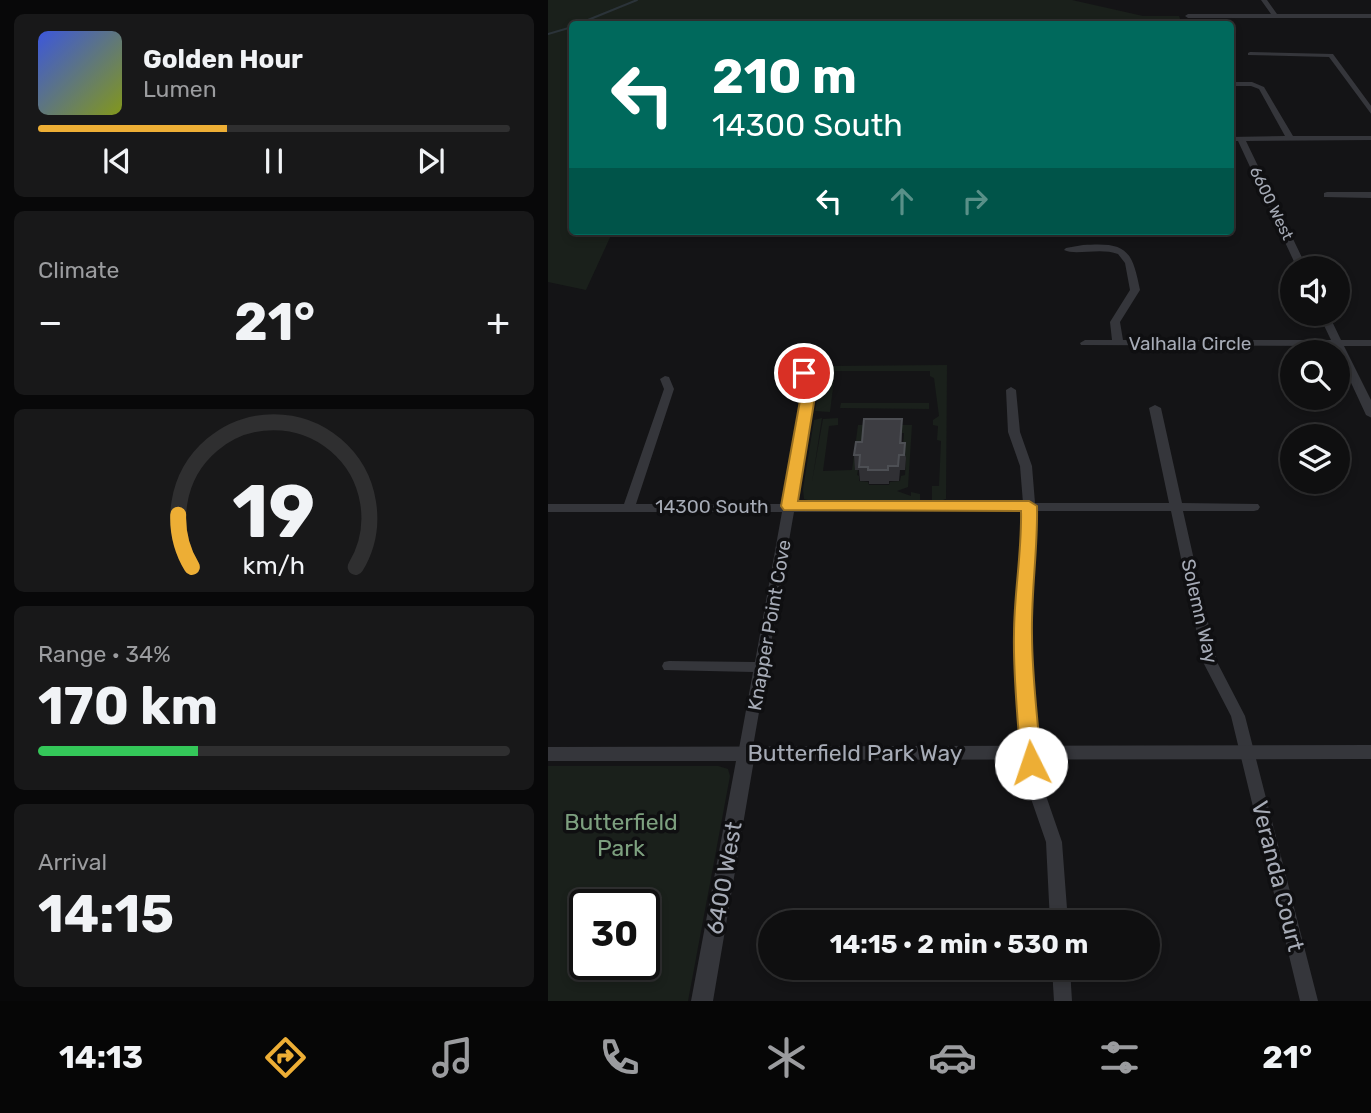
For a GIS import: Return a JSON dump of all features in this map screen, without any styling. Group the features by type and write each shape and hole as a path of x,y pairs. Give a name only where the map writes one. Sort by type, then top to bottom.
{"street":[{"path":"1264,0 1275,16"},
{"path":"1188,16 1371,16"},
{"path":"1250,54 1331,55 1371,113"},
{"path":"1234,84 1256,85 1262,88 1290,138"},
{"path":"1234,139 1371,138"},
{"name":"6600 West","path":"1241,139 1296,256"},
{"path":"1327,195 1371,195"},
{"path":"1069,250 1108,249 1121,253 1128,259 1135,290 1115,321 1118,343"},
{"name":"Valhalla Circle","path":"1085,343 1280,343"},
{"name":"Valhalla Circle","path":"1350,343 1371,343"},
{"path":"1350,371 1371,415"},
{"name":"Knapper Point Cove","path":"746,754 810,384 804,373"},
{"path":"629,506 669,390 665,379"},
{"path":"1011,390 1014,432 1026,466 1029,506 1030,547 1023,596 1023,637 1030,752 1036,790 1054,842 1058,910"},
{"name":"Solemn Way","path":"1155,408 1210,662 1236,709 1247,751"},
{"name":"14300 South","path":"548,508 1254,506"},
{"path":"669,666 761,667"},
{"name":"Veranda Court","path":"1247,751 1309,1001"},
{"name":"Butterfield Park Way","path":"548,754 1371,751"},
{"name":"6400 West","path":"702,1001 746,754"},
{"path":"1062,980 1063,1001"}],"green space":[{"path":"548,0 1072,0 1143,16 1179,16 1181,21 569,21 569,235 611,235 586,290 548,282"},
{"path":"947,365 946,499 943,499 950,502 932,501 932,486 939,486 941,441 937,440 938,426 933,425 933,420 939,416 934,378 930,376 930,371 835,371 830,412 815,411 822,370 829,370 830,366"},
{"path":"841,403 929,403 929,409 840,408"},
{"path":"822,418 812,482 823,419 838,418 838,425 829,426 823,471 852,470 858,425 912,425 908,487 897,491 911,496 911,492 920,494 920,502 804,499 803,489 814,420","holes":["865,433 904,433 902,457 906,458 905,475 901,476 900,481 890,482 889,485 869,485 868,482 859,481 857,475"]},
{"name":"Butterfield Park","path":"548,766 718,766 728,769 730,776 688,1001 548,1001"}],"building":[{"path":"864,419 902,419 900,443 905,443 904,455 899,455 898,466 888,466 888,470 859,467 860,455 854,455 856,442 862,442"}],"waterway":[{"path":"585,21 637,0"},
{"path":"548,34 569,28"}],"route":[{"path":"804,373 810,384 790,506 1029,506 1030,547 1023,596 1023,637 1031,763"}]}
